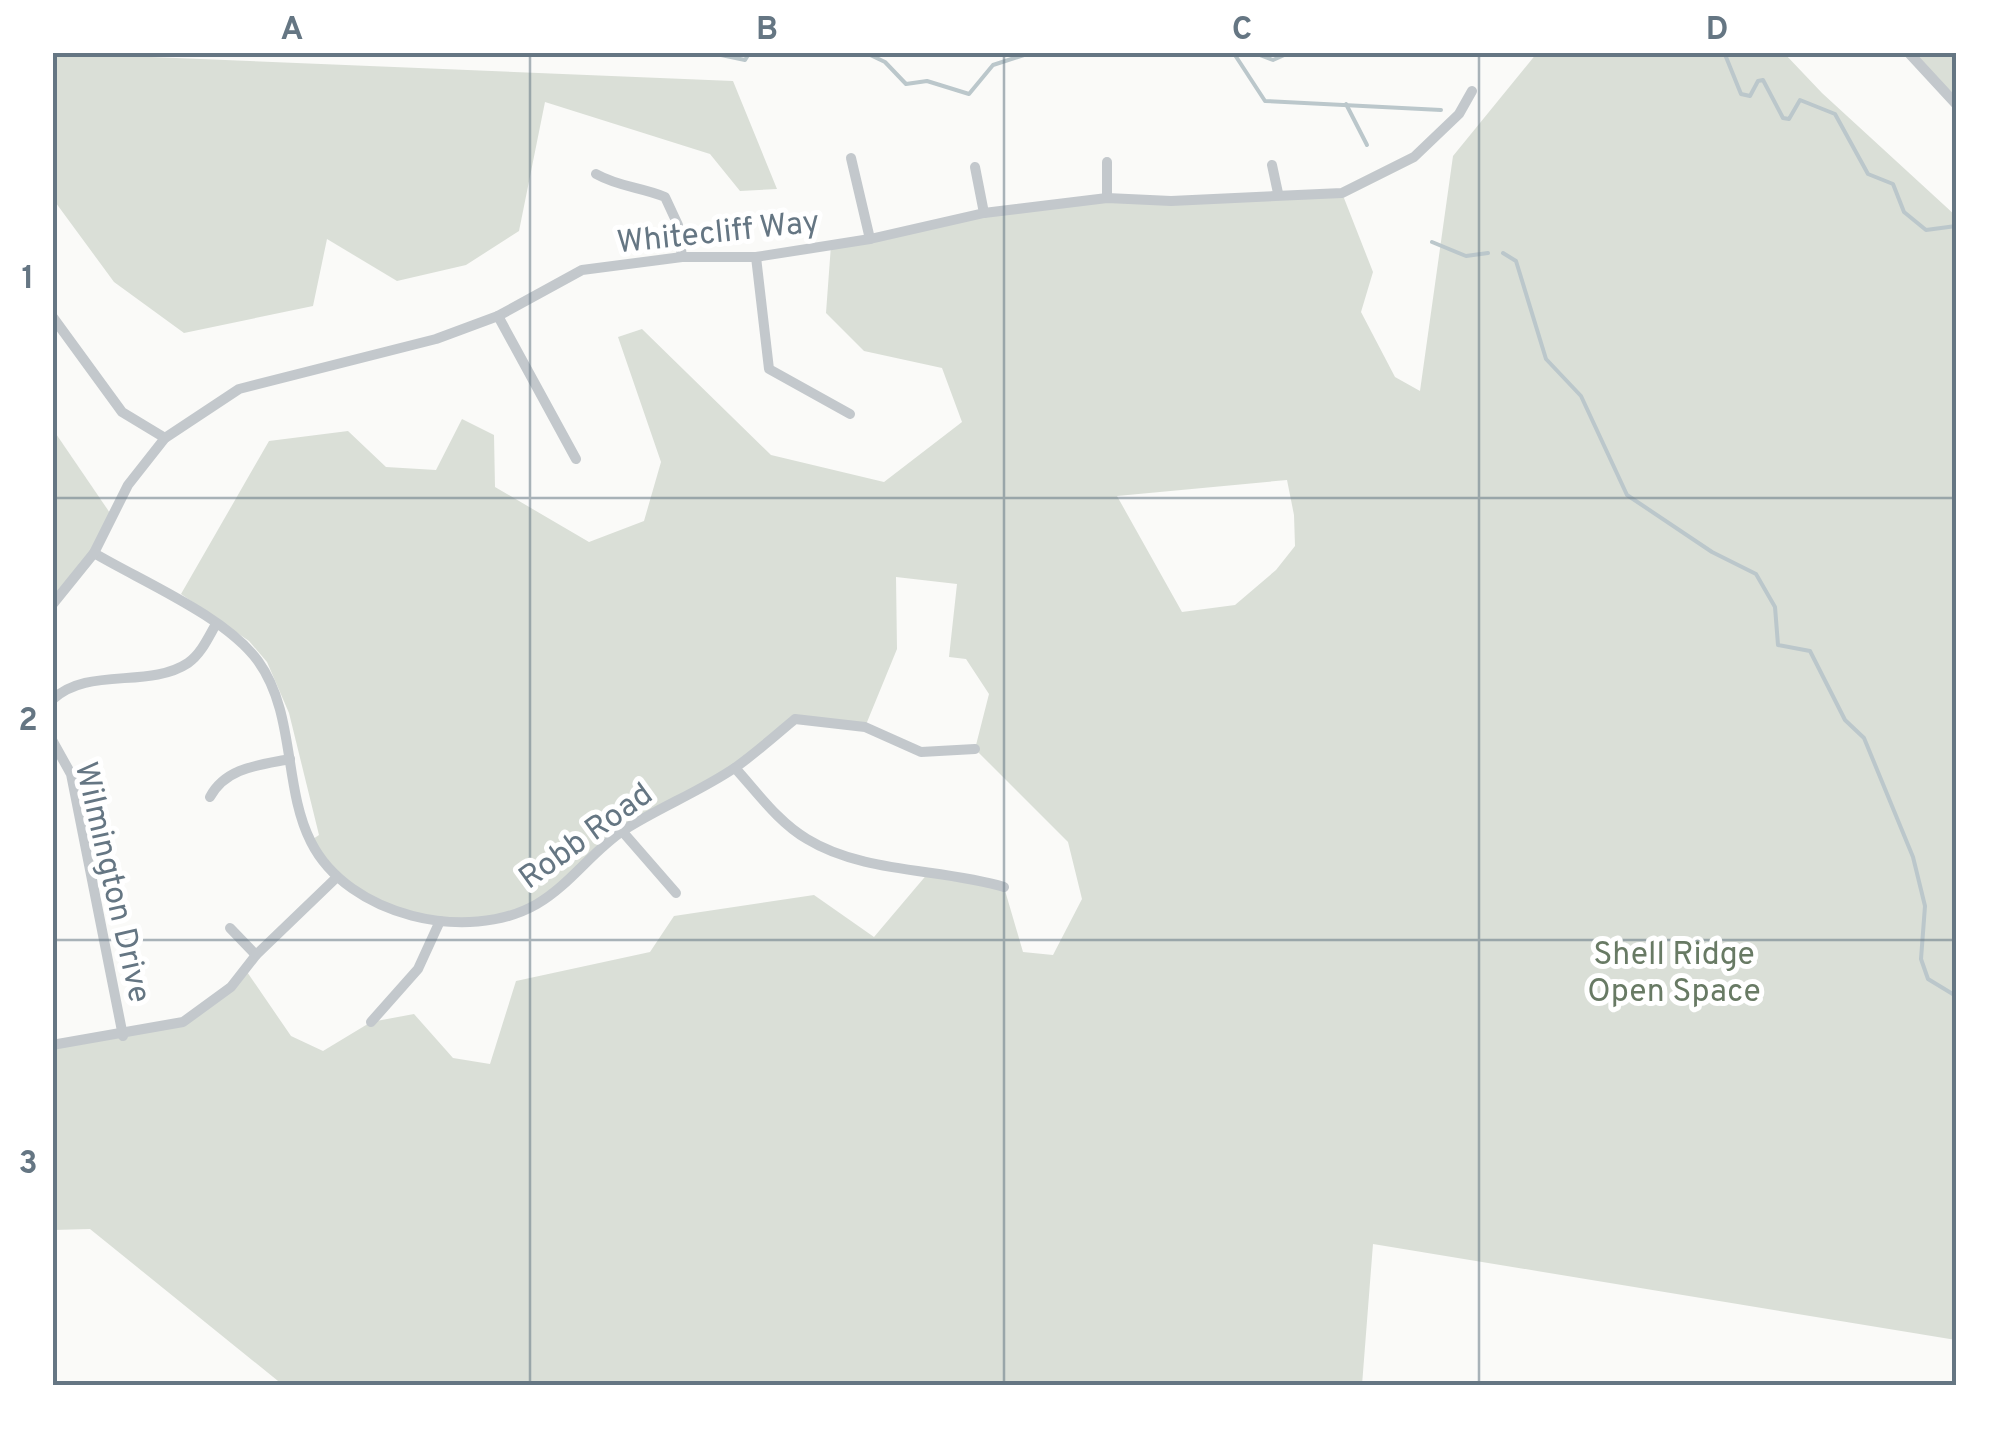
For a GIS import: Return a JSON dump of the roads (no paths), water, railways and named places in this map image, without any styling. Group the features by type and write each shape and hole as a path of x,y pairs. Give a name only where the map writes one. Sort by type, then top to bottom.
{"street":[{"path":"1908,52 1956,104"},
{"name":"Whitecliff Way","path":"52,604 94,553 128,485 165,438 239,388 436,340 498,316 582,270 682,257 756,257 870,239 984,213 1108,198 1171,201 1342,193 1414,157 1459,114 1472,91"},
{"path":"851,158 870,239"},
{"path":"1107,162 1108,198"},
{"path":"1272,166 1278,193"},
{"path":"975,167 984,213"},
{"path":"596,174 618,187 643,188 664,197 678,225 682,257"},
{"path":"756,257 769,369 850,414"},
{"path":"52,316 122,412 165,438"},
{"path":"498,316 576,458"},
{"name":"Robb Road","path":"94,553 216,624 240,642 269,680 310,841 336,878 388,907 440,921 494,922 539,903 622,831 735,768 796,719 865,726 921,752 975,748"},
{"path":"52,700 86,683 173,670 201,651 216,624"},
{"name":"Wilmington Drive","path":"52,740 70,774 123,1036"},
{"path":"210,798 217,784 233,773 290,758"},
{"path":"735,768 783,821 808,840 895,866 966,875 1004,887"},
{"path":"622,831 676,893"},
{"path":"52,1045 123,1036 182,1022 231,988 256,956 336,878"},
{"path":"371,1022 418,969 440,921"},
{"path":"230,928 256,956"}],"waterway":[{"path":"707,52 745,60 750,52"},
{"path":"864,52 885,62 906,84 927,81 969,94 993,65 1033,52"},
{"path":"1233,52 1265,101 1441,110"},
{"path":"1252,52 1273,60 1291,52"},
{"path":"1724,52 1741,94 1750,96 1758,81 1763,80 1783,118 1789,119 1800,100 1835,114 1868,174 1893,184 1904,212 1926,230 1956,226"},
{"path":"1346,104 1367,145"},
{"path":"1432,242 1466,256 1488,253"},
{"path":"1503,253 1516,261 1546,359 1581,396 1627,495 1712,552 1756,574 1775,607 1778,645 1810,651 1845,720 1864,738 1913,857 1925,906 1921,959 1928,979 1956,996"}],"park label":[{"name":"Shell Ridge Open Space","path":"1674,972"}]}
